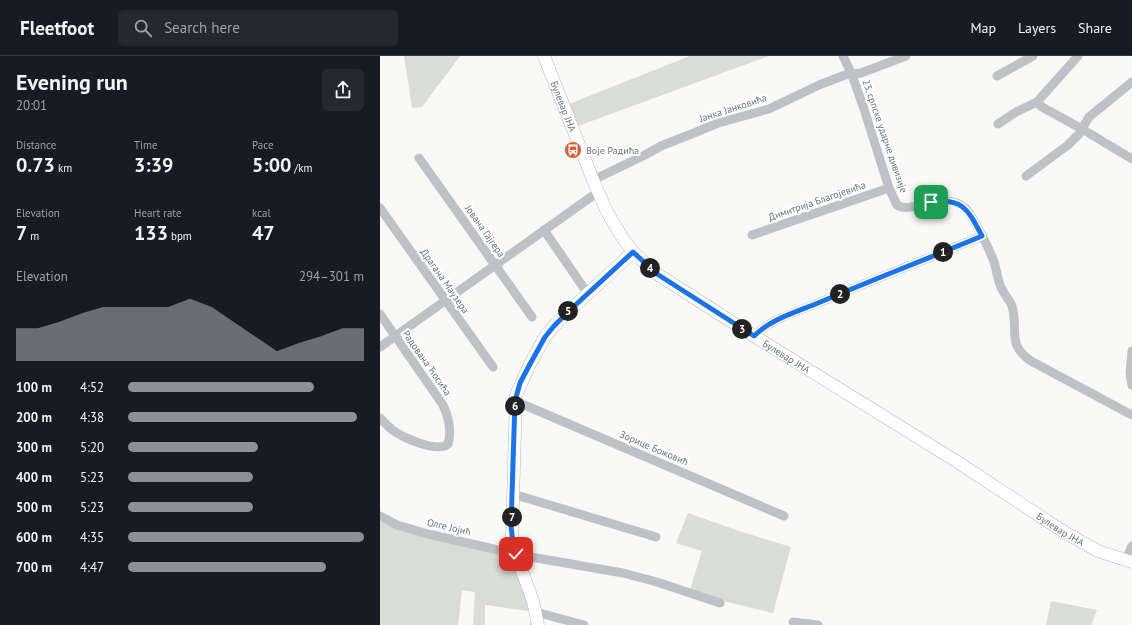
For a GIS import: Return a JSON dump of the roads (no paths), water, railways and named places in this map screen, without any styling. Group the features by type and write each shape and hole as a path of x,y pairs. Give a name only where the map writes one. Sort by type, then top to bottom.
{"main road":[{"name":"Булевар ЈНА","path":"544,56 593,180 612,220 633,252 657,274 956,462 1075,539 1098,551 1129,561"},
{"path":"538,625 533,601 516,554 512,534 516,395 523,376 545,337 561,318 633,252"}],"street":[{"name":"23. српске ударне дивизије","path":"843,56 852,75 894,200 900,207 946,201 965,207 982,236 993,259 1000,286 1011,306 1014,318 1016,345 1019,351 1031,361 1132,415"},
{"name":"Јанка Јанковића","path":"593,180 645,156 665,144 718,123 769,109 839,77 862,73 906,56"},
{"path":"997,76 1033,56"},
{"path":"998,124 1016,112 1037,102 1078,56"},
{"path":"1026,176 1068,145 1082,129 1086,120 1093,112 1132,82"},
{"path":"1037,102 1042,107 1132,158"},
{"name":"Јована Гајгера","path":"420,158 532,317"},
{"name":"Димитрија Благојевића","path":"752,235 889,188"},
{"path":"380,347 598,192"},
{"name":"Драгана Маузера","path":"380,208 493,367"},
{"path":"544,230 588,294"},
{"path":"754,336 774,322 850,289 982,236"},
{"name":"Радована Ћосића","path":"380,314 446,411 449,422 448,444 442,447 430,446 410,440 393,431 380,418"},
{"path":"1132,351 1130,372 1132,385"},
{"name":"Зорице Божовић","path":"515,401 784,516"},
{"path":"513,494 656,537"},
{"name":"Олге Јојић","path":"380,516 397,525 414,530 516,554 623,572 720,603"},
{"path":"1129,561 1132,546"},
{"path":"536,612 584,625"},
{"path":"793,622 818,625"}],"place":[{"name":"Воје Радића","path":"573,150"}]}
